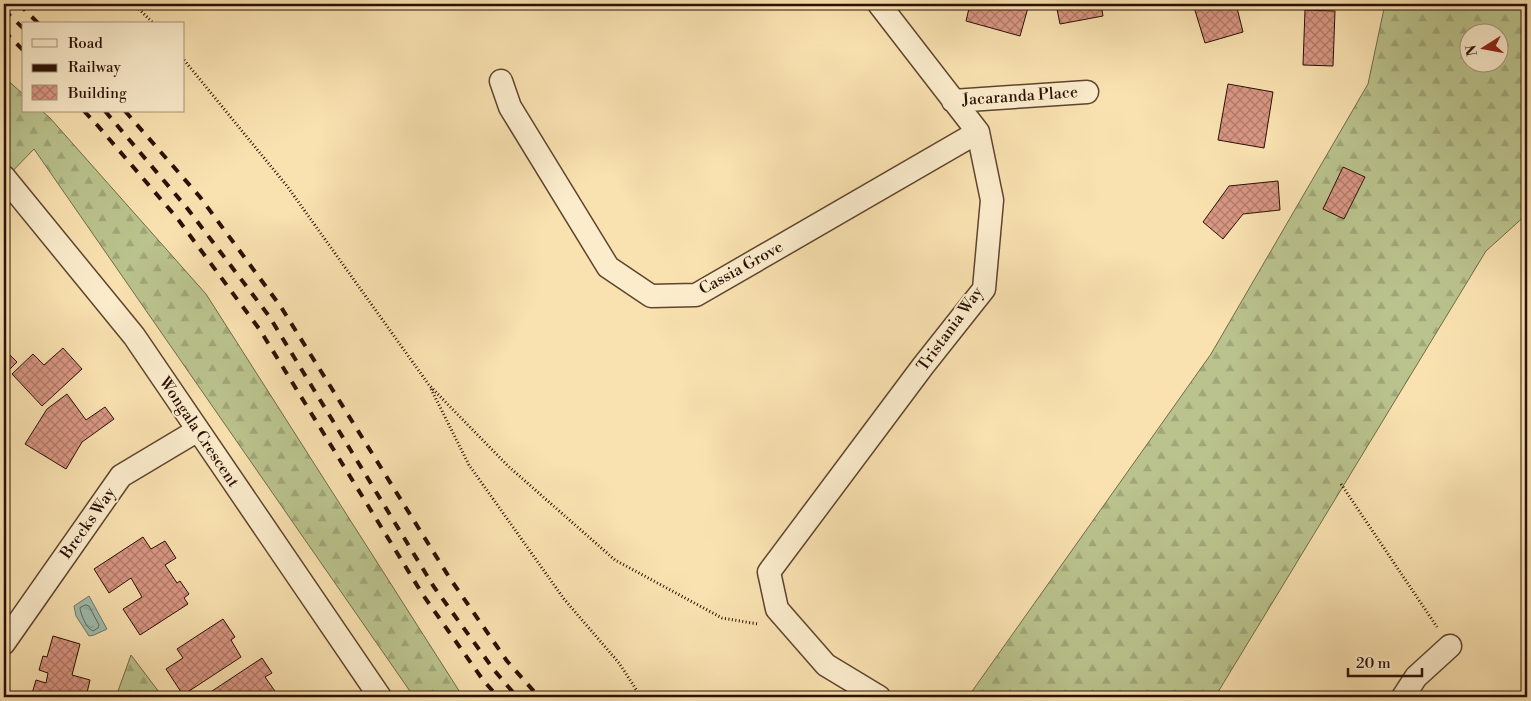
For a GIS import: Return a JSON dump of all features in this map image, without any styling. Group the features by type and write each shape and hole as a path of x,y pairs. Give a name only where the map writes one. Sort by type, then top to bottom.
{"street":[{"name":"Tristania Way","path":"795,630 777,609 769,572 923,366 984,289 992,200 978,132 879,4"},
{"name":"Cassia Grove","path":"501,81 510,107 608,267 651,296 696,295 978,132"},
{"name":"Jacaranda Place","path":"953,100 1087,92"},
{"name":"Wongala Crescent","path":"4,177 134,336 380,697"},
{"name":"Brecks Way","path":"4,643 121,476 198,430"},
{"path":"795,630 826,665 879,697"},
{"path":"1403,697 1416,677 1450,646"}],"path":[{"path":"134,4 152,22"},
{"path":"185,61 287,186 429,385 470,465 564,599 619,663 641,697"},
{"path":"429,385 508,466 615,560 722,618 795,630"},
{"path":"1341,484 1450,646"}],"green space":[{"path":"1385,4 1527,4 1527,214 1486,251 1215,697 968,697 1211,354 1368,84"},
{"path":"4,77 22,93 22,112 43,112 50,118 206,294 463,697 414,697 34,149 4,180"},
{"path":"131,655 163,697 114,697"}],"water":[{"path":"89,596 107,629 89,636 76,616 74,606"}],"building":[{"path":"970,4 1029,4 1020,36 966,21"},
{"path":"1056,4 1101,4 1103,16 1060,24"},
{"path":"1193,4 1236,4 1243,32 1205,43"},
{"path":"1305,10 1335,11 1333,66 1303,65"},
{"path":"1228,84 1273,92 1264,148 1218,140"},
{"path":"1343,167 1365,177 1344,219 1323,209"},
{"path":"1278,181 1280,210 1243,214 1223,239 1203,222 1229,186"},
{"path":"4,248 9,253 4,260"},
{"path":"63,348 82,369 42,406 12,374 33,354 44,365"},
{"path":"4,349 17,362 4,375"},
{"path":"67,394 86,420 105,407 114,419 82,442 66,469 25,444 47,409"},
{"path":"143,537 151,549 165,541 176,558 165,565 177,583 180,581 189,594 184,598 188,604 140,635 123,609 142,597 131,578 109,593 94,569"},
{"path":"223,619 235,637 231,640 241,657 183,695 166,669 183,658 177,649"},
{"path":"53,636 80,644 72,675 90,680 86,697 31,697 36,680 46,683 48,673 39,670 43,656 47,657"},
{"path":"262,658 272,673 265,677 279,697 203,697"}],"railway":[{"path":"19,4 37,22"},
{"path":"4,10 22,27"},
{"path":"4,31 22,49"},
{"path":"85,112 177,218 260,330 423,595 483,680 498,697"},
{"path":"106,112 187,208 269,316 434,587 494,670 517,697"},
{"path":"126,112 200,197 281,307 449,577 507,661 539,697"}]}
